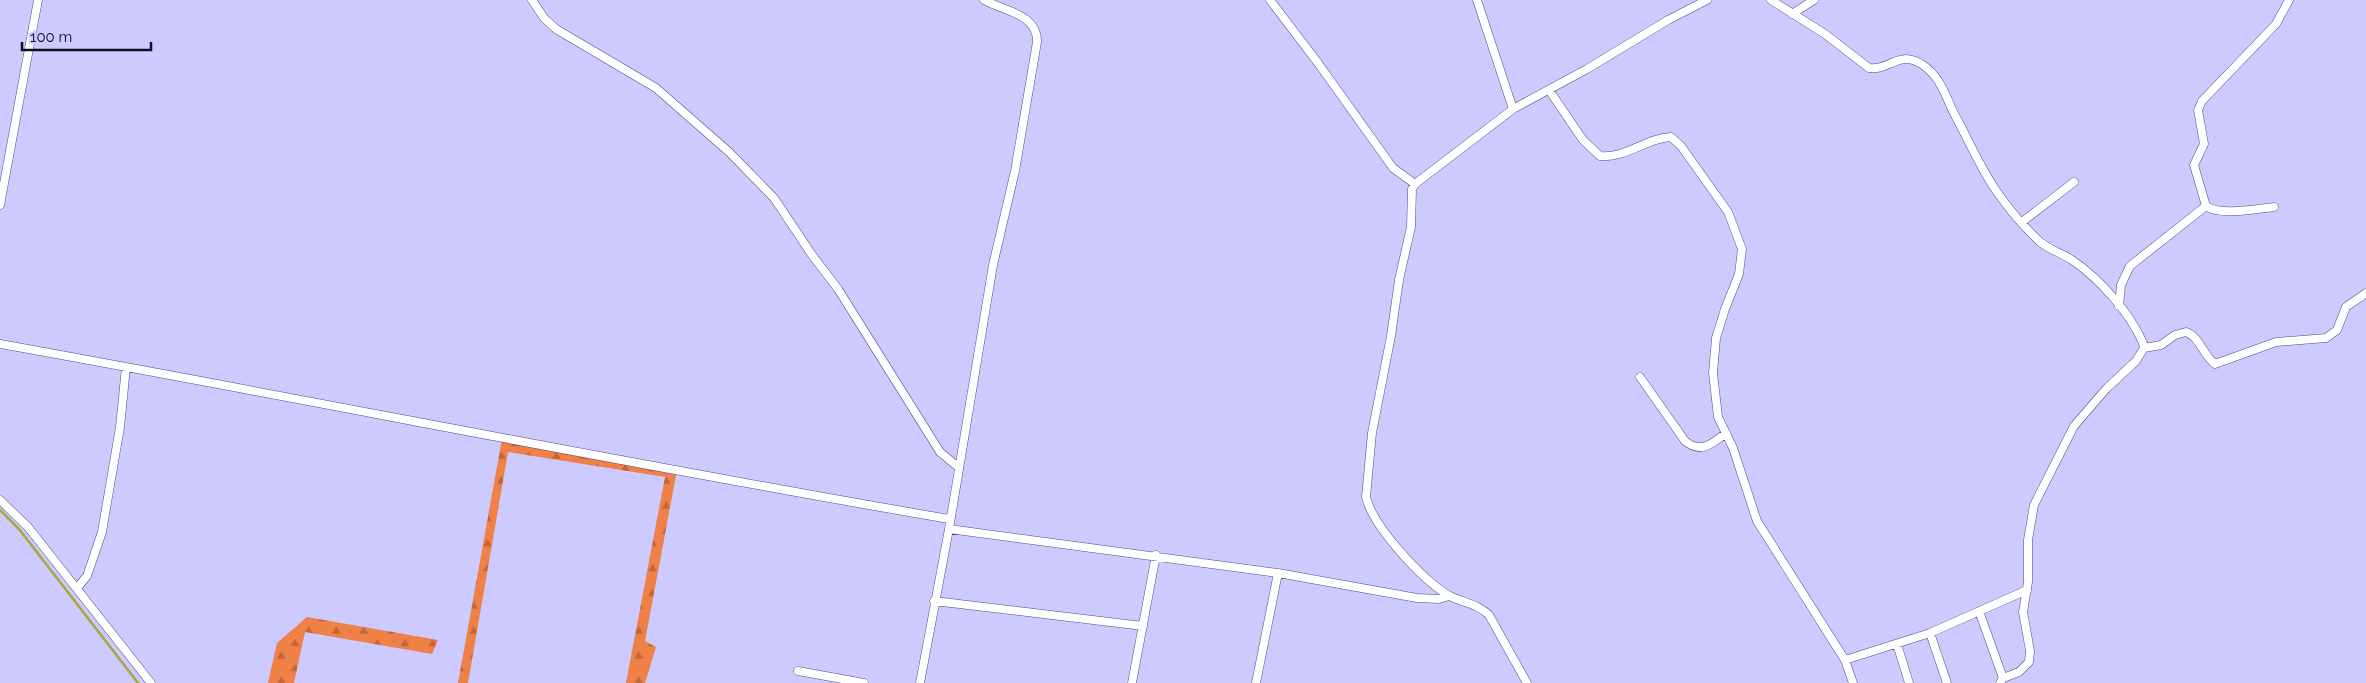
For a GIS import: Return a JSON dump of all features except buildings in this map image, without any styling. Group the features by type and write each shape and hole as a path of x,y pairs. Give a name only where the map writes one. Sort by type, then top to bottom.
{"street":[{"path":"0,205 38,0"},
{"path":"532,0 544,18 556,29 661,92 729,152 774,198 812,255 838,289 940,452 958,467"},
{"path":"920,683 949,529 993,265 1015,171 1037,42 1035,29 1028,19 984,0"},
{"path":"1270,0 1394,168 1415,184"},
{"path":"1477,0 1513,109"},
{"path":"1527,683 1490,615 1480,606 1449,596 1398,550 1372,514 1366,498 1372,433 1391,336 1399,280 1411,227 1411,195 1415,184 1513,109 1668,20 1707,0"},
{"path":"1771,0 1830,38 1869,68 1877,68 1902,59 1923,66 1934,76 1946,92 1957,119 1982,168 1997,192 2040,242 2085,270 2119,306 2140,337 2144,348"},
{"path":"1792,14 1814,0"},
{"path":"2274,207 2223,211 2213,210 2206,206 2194,170 2195,162 2204,144 2198,110 2209,91 2281,18 2289,0"},
{"path":"1549,90 1582,140 1600,156 1621,153 1662,138 1671,137 1677,141 1702,173 1733,221 1742,249 1742,262 1716,338 1713,373 1718,417 1738,461 1757,521 1845,660 1853,683"},
{"path":"2022,222 2074,182"},
{"path":"2119,306 2121,285 2130,266 2206,206"},
{"path":"1979,611 2002,681 2018,672 2029,662 2030,651 2023,612 2027,590 2031,514 2038,494 2057,464 2074,426 2106,389 2134,364 2144,348 2161,345 2175,335 2186,332 2197,341 2205,355 2215,364 2276,342 2326,338 2337,330 2346,307 2366,293"},
{"path":"0,344 763,488 950,519"},
{"path":"77,588 87,576 102,532 120,427 126,367"},
{"path":"1640,378 1685,441 1693,448 1702,448 1726,434"},
{"path":"0,500 18,516 151,683"},
{"path":"949,529 1156,555 1278,573 1417,598 1438,599 1449,596"},
{"path":"1132,683 1156,555"},
{"path":"1256,683 1278,573"},
{"path":"1845,660 1930,633 2027,590"},
{"path":"934,601 1143,626"},
{"path":"1930,633 1948,683"},
{"path":"1897,644 1909,683"},
{"path":"798,670 864,683"}],"green space":[{"path":"502,439 677,470 645,641 656,647 645,683 626,683 665,477 508,452 468,683 458,683"},
{"path":"307,617 438,640 432,654 305,632 294,683 268,683 277,643"}],"waterway":[{"path":"0,510 19,529 138,683"}]}
